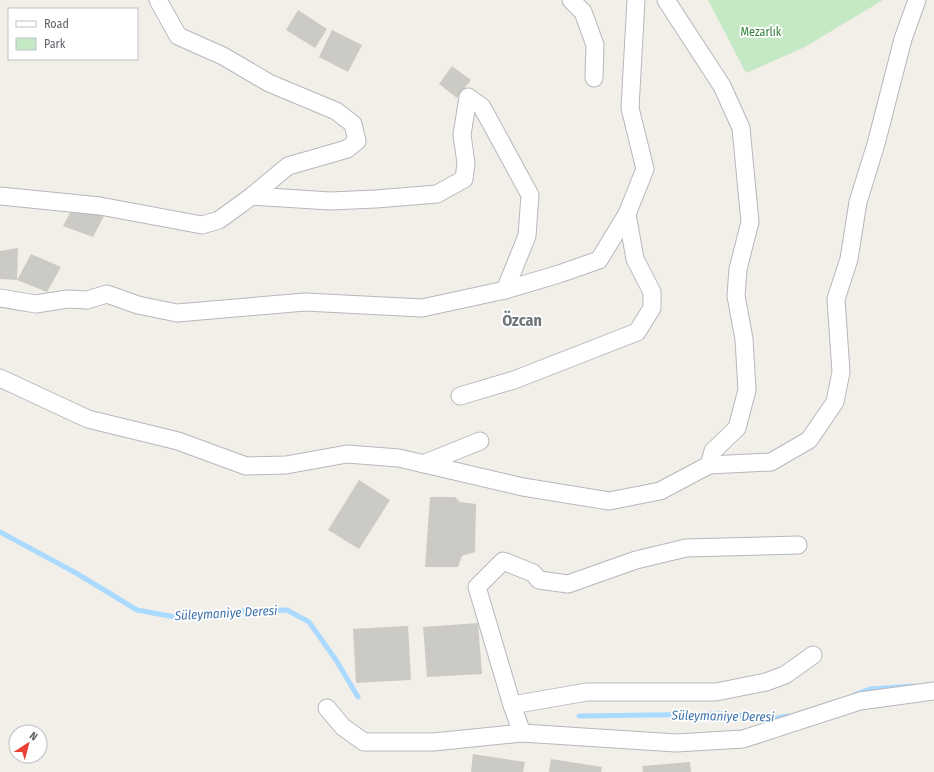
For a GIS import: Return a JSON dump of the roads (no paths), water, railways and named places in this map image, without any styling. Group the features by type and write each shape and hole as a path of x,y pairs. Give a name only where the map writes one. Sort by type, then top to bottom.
{"street":[{"path":"0,196 100,206 202,224 219,220 252,196 288,166 347,149 357,141 353,124 336,111 269,82 223,56 178,36 158,0"},
{"path":"571,0 583,12 595,45 594,78"},
{"path":"0,298 36,304 67,299 88,300 107,294 138,306 177,313 305,302 422,308 505,290 599,260 627,214 645,169 630,108 636,0"},
{"path":"666,0 722,86 741,128 750,222 738,269 736,296 744,339 747,390 737,428 713,451 709,465"},
{"path":"0,378 88,419 178,441 246,466 286,465 347,454 399,458 523,487 609,501 660,491 709,465 771,462 809,440 835,402 841,372 836,299 849,259 858,202 876,144 902,39 917,0"},
{"path":"252,196 330,201 437,194 464,179 466,163 462,135 468,97 482,107 530,195 527,236 505,290"},
{"path":"460,396 514,380 637,332 652,308 652,292 635,258 627,214"},
{"path":"423,464 480,441"},
{"path":"522,733 512,705 477,587 503,561 533,573 539,580 568,584 636,560 686,548 798,545"},
{"path":"512,705 587,692 716,692 766,682 785,675 813,655"},
{"path":"327,708 343,726 364,742 433,742 522,733 676,743 743,739 860,701 934,691"}],"waterway":[{"name":"Süleymaniye Deresi","path":"0,532 76,573 137,610 175,617 241,611 287,610 309,622 336,660 358,697"},
{"name":"Süleymaniye Deresi","path":"854,695 870,689 913,686"},
{"name":"Süleymaniye Deresi","path":"579,716 726,714 772,719 788,716"}],"district":[{"name":"Özcan","path":"522,320"}],"park label":[{"name":"Mezarlık","path":"761,32"}]}
